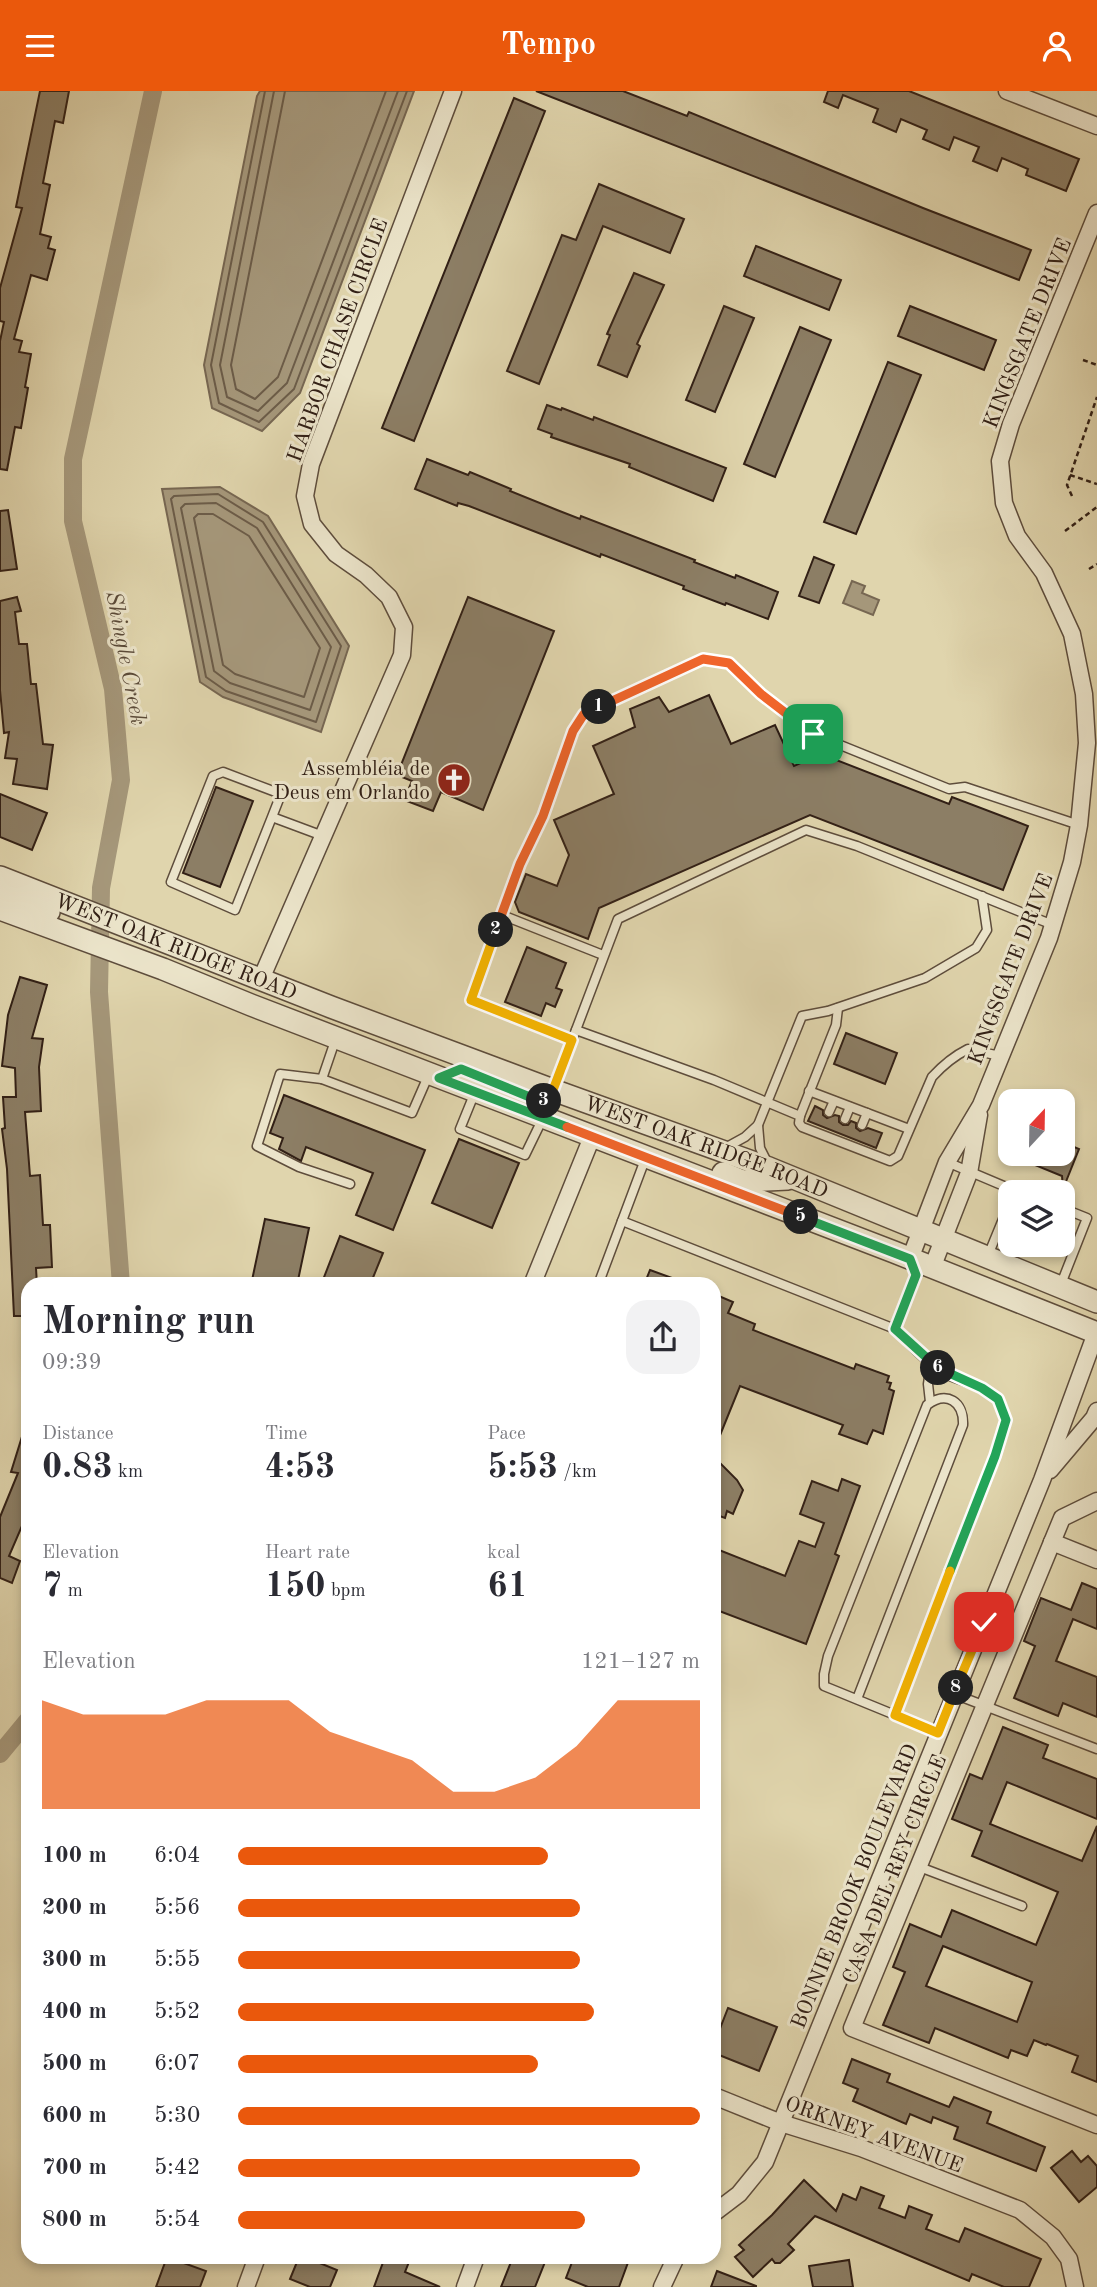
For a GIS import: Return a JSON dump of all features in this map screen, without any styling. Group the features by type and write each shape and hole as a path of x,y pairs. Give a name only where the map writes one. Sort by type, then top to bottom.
{"street":[{"name":"HARBOR CHASE CIRCLE","path":"256,992 402,655 404,627 389,597 366,575 336,554 312,524 305,496 311,464 453,91"},
{"path":"1007,91 1097,126"},
{"name":"KINGSGATE DRIVE","path":"919,1267 922,1230 947,1162 981,1105 1053,925 1072,862 1079,825 1087,743 1084,694 1072,634 1044,573 1017,535 1004,503 1000,461 1011,424 1097,213"},
{"name":"WEST OAK RIDGE ROAD","path":"0,877 142,932 336,1038 646,1157 919,1267 1097,1332"},
{"path":"0,901 5,896 11,897 89,926 114,921"},
{"name":"WEST OAK RIDGE ROAD","path":"0,909 144,962 256,992 553,1090 721,1150 1097,1303"},
{"path":"434,1076 461,1069 542,1102 553,1090"},
{"name":"KINGSGATE DRIVE","path":"919,1267 943,1240 969,1173 981,1105"},
{"path":"535,1277 592,1137"},
{"path":"646,1157 666,1150 742,1181 797,1179"},
{"name":"BONNIE BROOK BOULEVARD","path":"721,2207 738,2194 765,2162 1042,1480 1097,1332"},
{"name":"BONNIE BROOK BOULEVARD","path":"1042,1480 1097,1411"},
{"name":"CASA DEL REY CIRCLE","path":"1097,1501 1062,1518 852,2028 1097,2125"},
{"path":"1052,1542 1097,1560"},
{"name":"ORKNEY AVENUE","path":"721,2099 781,2123 861,2148 1020,2210 1053,2237 1069,2259 1075,2287"},
{"path":"246,2287 254,2264"},
{"path":"465,2287 474,2264"},
{"path":"662,2287 673,2264"}],"lane":[{"path":"572,1040 471,1000 520,864 543,816 573,731 584,714 703,659 729,663 761,694 813,734 949,789 965,787 1079,825"},
{"path":"223,772 281,794 272,817 235,910 171,882 213,776 223,772"},
{"path":"272,817 323,837"},
{"path":"553,1090 618,919 806,830 857,846 1053,925"},
{"path":"721,1150 746,1137 758,1125 802,1016 838,1008 925,978 976,948 987,930 982,896"},
{"path":"502,915 603,955"},
{"path":"838,1008 836,1024 799,1123 802,1127 838,1137 890,1161 895,1160 932,1077 954,1056 968,1049 1000,1056"},
{"path":"576,1030 714,1080 800,1116"},
{"path":"322,1079 336,1038"},
{"path":"350,1184 299,1167 257,1146 280,1074 322,1079 412,1113 434,1076"},
{"path":"809,1091 909,1129"},
{"path":"475,1092 460,1129 525,1155 543,1117"},
{"path":"829,1112 834,1101"},
{"path":"845,1119 850,1107"},
{"path":"862,1125 867,1113"},
{"path":"758,1125 761,1148 769,1168"},
{"path":"601,1277 646,1157"},
{"path":"947,1162 998,1184"},
{"path":"1075,1213 1087,1218 1075,1248"},
{"path":"622,1221 895,1329 944,1372 982,1388 998,1399 1006,1420 995,1456 895,1715"},
{"path":"987,1258 998,1231"},
{"path":"1059,1287 1071,1257"},
{"path":"895,1329 919,1267"},
{"path":"932,1363 928,1384 930,1402 828,1656 824,1686 938,1733"},
{"path":"856,1699 963,1425 964,1413 959,1404 941,1399 930,1402"},
{"path":"954,1693 1097,1749"},
{"path":"917,1866 1022,1906"}],"path":[{"path":"1083,360 1097,365"},
{"path":"1072,496 1067,485 1097,397"},
{"path":"1070,475 1097,484"},
{"path":"1065,531 1097,507"},
{"path":"1089,569 1097,564"}],"water":[{"path":"260,91 414,91 300,393 262,431 212,408 204,365"},
{"path":"220,487 268,516 349,646 321,732 223,697 200,682 162,489"},
{"path":"852,581 865,586 862,593 879,600 873,615 843,603"}],"building":[{"path":"40,91 69,91 63,123 55,121 43,183 50,185 40,234 51,237 48,248 55,250 47,280 31,275 14,339 22,341 19,352 31,354 21,428 15,427 7,470 0,469 0,341 4,322 0,321 0,288 22,208 16,207"},
{"path":"536,91 623,91 687,116 689,112 1031,250 1019,280"},
{"path":"828,91 909,91 1079,159 1066,191 1026,175 1028,169 1002,158 997,171 973,161 979,147 954,137 949,150 923,139 927,130 901,119 896,132 873,122 878,109 843,95 838,108 824,102"},
{"path":"514,98 545,111 414,441 382,428"},
{"path":"599,184 684,219 670,253 603,226 539,384 507,371 562,235 576,240"},
{"path":"756,246 841,280 829,310 744,276"},
{"path":"634,273 664,285 637,344 640,346 627,377 598,365 610,335 607,334"},
{"path":"724,306 754,318 715,412 686,400"},
{"path":"910,306 996,340 984,370 898,336"},
{"path":"800,327 831,340 775,477 744,464"},
{"path":"888,362 921,375 856,534 824,522"},
{"path":"547,405 593,420 594,417 726,468 713,501 629,467 630,464 551,437 552,434 538,429"},
{"path":"427,459 468,475 470,472 580,519 581,516 735,578 736,575 778,592 768,619 683,589 684,586 601,554 600,557 469,506 458,503 457,506 415,489"},
{"path":"8,510 17,569 0,571 0,511"},
{"path":"814,557 834,565 819,603 799,596"},
{"path":"17,597 21,611 15,612 19,644 27,644 31,684 36,684 43,744 53,745 47,789 13,784 17,759 5,758 9,732 4,733 0,690 0,601"},
{"path":"468,597 554,631 483,810 441,792 433,811 404,800 412,781 397,775"},
{"path":"709,695 731,744 775,725 794,766 821,754 949,804 952,797 1028,826 1003,890 810,815 599,908 588,939 519,912 515,902 526,874 557,886 569,855 554,820 614,794 593,746 635,727 630,709 659,697 669,712"},
{"path":"216,787 253,801 220,887 183,873"},
{"path":"0,794 47,813 32,850 0,837"},
{"path":"527,947 566,963 556,988 562,990 555,1007 546,1003 541,1016 505,1002"},
{"path":"20,977 47,985 32,1038 43,1039 39,1067 41,1111 25,1112 30,1176 40,1175 43,1225 50,1225 52,1267 36,1268 37,1277 21,1277 21,1316 14,1316 7,1169 2,1129 5,1128 3,1097 16,1097 15,1068 2,1066 8,1015"},
{"path":"846,1033 897,1053 885,1084 834,1064"},
{"path":"284,1095 425,1150 393,1230 356,1215 373,1173 306,1147 301,1161 279,1149 283,1138 270,1133"},
{"path":"815,1106 823,1110 823,1115 827,1118 839,1116 839,1122 843,1125 848,1125 851,1121 856,1123 856,1128 860,1131 868,1128 882,1133 876,1148 808,1121"},
{"path":"459,1139 519,1163 492,1228 432,1203"},
{"path":"1037,1166 1072,1166 1067,1180 1062,1180 1062,1176"},
{"path":"265,1219 309,1228 299,1277 253,1277"},
{"path":"340,1236 383,1253 373,1277 324,1277"},
{"path":"650,1270 669,1277 647,1277"},
{"path":"721,1297 733,1302 728,1313 755,1324 753,1330 854,1369 856,1364 889,1376 889,1389 894,1391 883,1434 873,1430 867,1444 839,1434 843,1425 740,1386 721,1433"},
{"path":"21,1440 21,1528 9,1556 20,1561 12,1583 0,1578 0,1517 18,1473 11,1472"},
{"path":"721,1464 743,1490 733,1514 727,1511 725,1518 721,1517"},
{"path":"842,1479 860,1486 835,1554 839,1556 806,1644 721,1612 721,1551 785,1576 799,1541 815,1547 824,1523 800,1514 812,1481 838,1491"},
{"path":"1082,1583 1097,1589 1097,1629 1073,1619 1056,1661 1097,1677 1097,1717 1063,1703 1058,1716 1014,1698 1035,1646 1024,1641 1041,1598 1071,1610"},
{"path":"1003,1727 1048,1745 1043,1758 1097,1779 1097,1819 1007,1782 990,1824 1082,1861 1097,1826 1097,2082 1072,2072 1078,2056 1034,2040 1027,2056 1011,2050 1008,2058 935,2028 929,2043 883,2025 905,1972 893,1967 910,1924 941,1937 952,1910 1036,1945 1058,1892 972,1856 982,1831 952,1819 970,1774 982,1779","holes":["943,1946 1032,1982 1017,2022 926,1986"]},
{"path":"728,2008 777,2027 759,2071 721,2056 721,2026"},
{"path":"852,2059 890,2074 887,2082 949,2107 954,2097 991,2112 987,2123 1045,2147 1036,2171 954,2139 958,2127 933,2117 931,2123 910,2114 906,2124 853,2101 858,2089 843,2083"},
{"path":"1072,2151 1081,2162 1088,2156 1097,2166 1097,2187 1079,2202 1051,2168"},
{"path":"804,2180 836,2211 843,2194 856,2200 861,2187 884,2196 879,2208 905,2218 909,2206 932,2215 926,2229 959,2242 965,2228 1041,2259 1029,2287 1004,2287 972,2274 969,2281 815,2216 788,2244 794,2250 780,2263 775,2263 772,2259 753,2277 735,2257 744,2250 739,2245 772,2215"},
{"path":"849,2260 853,2287 813,2287 809,2266"},
{"path":"164,2264 186,2264 206,2271 200,2287 156,2287"},
{"path":"296,2264 322,2264 337,2270 330,2287 310,2287 290,2279"},
{"path":"382,2264 408,2264 405,2272 440,2287 374,2287"},
{"path":"510,2264 544,2264 535,2287 501,2287"},
{"path":"571,2264 627,2264 619,2287 588,2287 566,2278"},
{"path":"717,2271 756,2286 756,2287 711,2287"}],"waterway":[{"name":"Shingle Creek","path":"120,1277 99,992 101,888 121,780 113,689 73,521 73,459 153,91"},
{"name":"Shingle Creek","path":"0,1754 21,1728"}],"place":[{"name":"Assembléia de Deus em Orlando","path":"454,780"}],"route":[{"path":"813,734 761,694 729,663 703,659 584,714 573,731 543,816 520,864 471,1000 572,1040 553,1090 542,1102 461,1069 439,1078 910,1259 916,1275 895,1329 919,1353 944,1372 982,1388 998,1399 1006,1420 995,1456 895,1715 938,1733 984,1622"}]}
